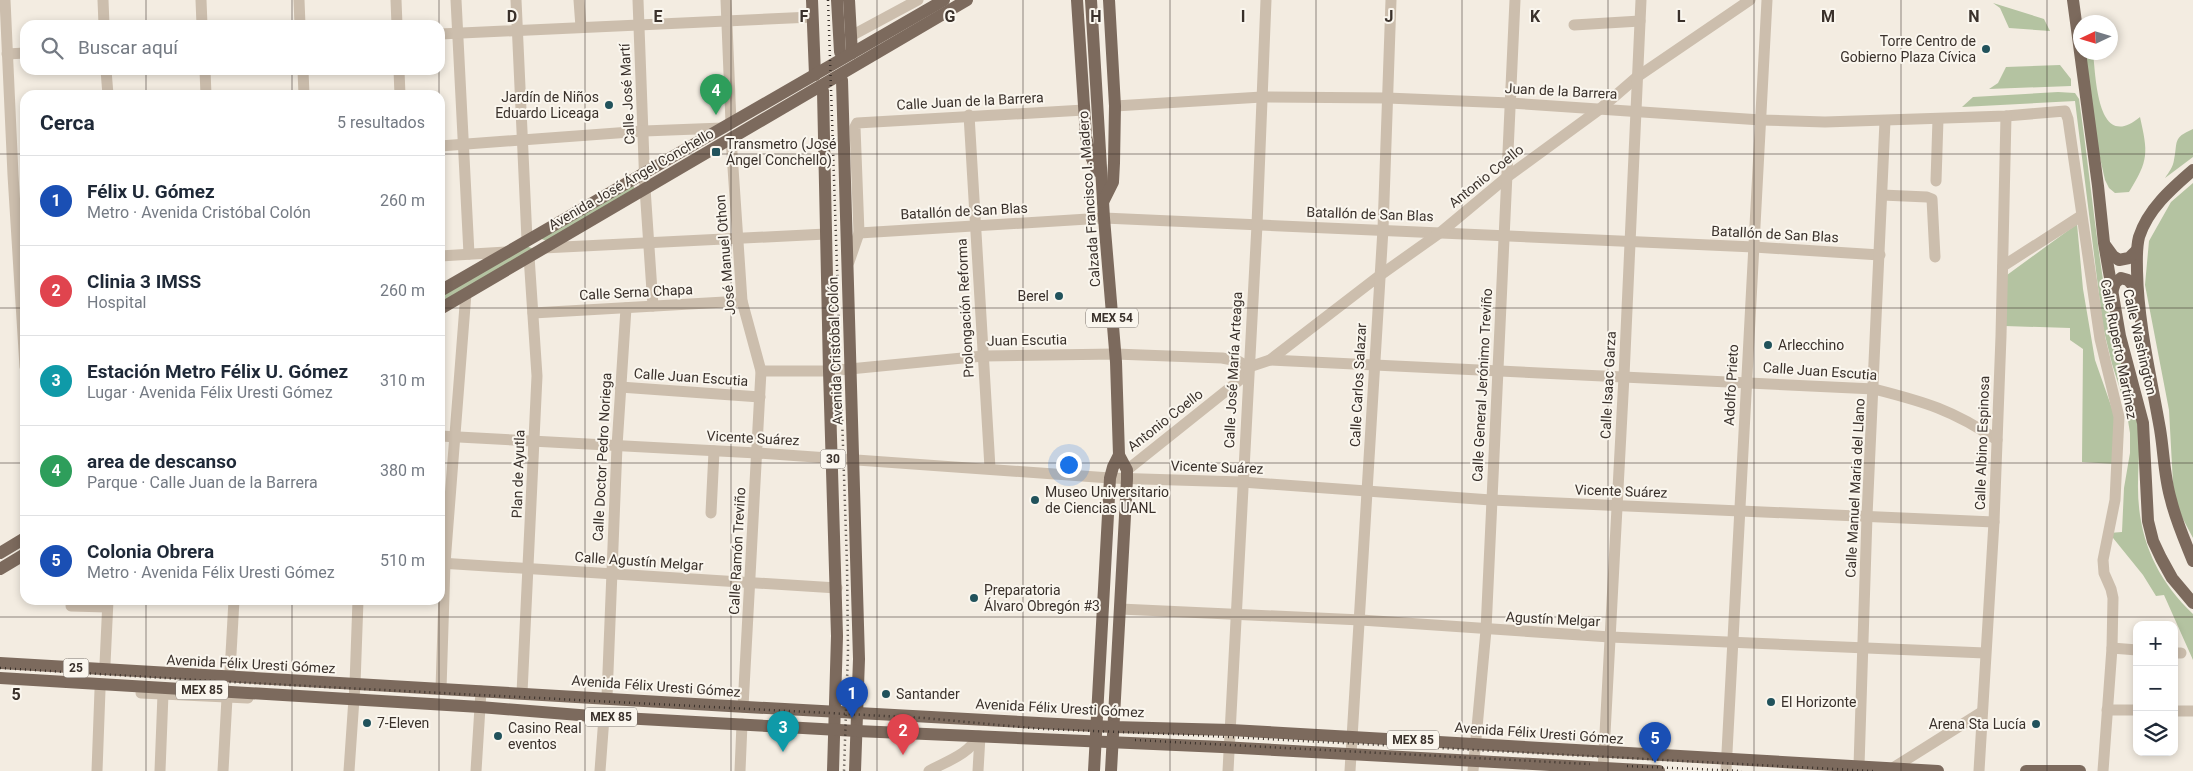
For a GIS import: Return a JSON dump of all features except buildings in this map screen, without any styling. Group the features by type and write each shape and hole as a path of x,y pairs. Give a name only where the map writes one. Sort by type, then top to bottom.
{"main road":[{"path":"812,0 815,75"},
{"path":"818,0 822,63"},
{"path":"838,0 846,53"},
{"path":"846,53 851,36 849,0"},
{"name":"Avenida José Ángel Conchello","path":"445,288 815,75 846,53 944,0"},
{"name":"Avenida José Ángel Conchello","path":"445,306 731,138 819,90 967,0"},
{"path":"1077,0 1088,144 1101,181"},
{"name":"Calzada Francisco I. Madero","path":"1091,0 1101,181 1115,354 1120,455 1127,474 1111,771"},
{"path":"1103,202 1113,182 1115,106 1109,0"},
{"name":"Calle Washington","path":"2073,0 2112,292 2120,336 2143,423 2146,451 2145,491 2148,521 2153,541 2172,578 2193,603"},
{"name":"Avenida Cristóbal Colón","path":"842,80 859,659 855,771"},
{"name":"Avenida Cristóbal Colón","path":"819,90 826,233 836,588 836,711 833,771"},
{"path":"2193,170 2156,205 2140,236 2137,250 2137,290 2161,435 2164,467 2170,498 2193,561"},
{"path":"527,240 543,248"},
{"path":"2104,243 2112,256 2119,260 2129,258 2137,250"},
{"path":"2112,292 2115,284 2121,278 2128,280 2137,290"},
{"name":"Calzada Francisco I. Madero","path":"1094,771 1110,478 1120,455"},
{"path":"2179,526 2193,547"},
{"path":"0,553 20,541"},
{"path":"0,569 20,557"},
{"name":"Avenida Félix Uresti Gómez","path":"0,662 151,673 441,690 607,697 743,707 1113,727 1352,736 1604,753 1727,765 1859,766 1938,771"},
{"name":"Avenida Félix Uresti Gómez","path":"0,678 835,730 1351,754 1473,766 1659,771"},
{"path":"2026,771 2080,771"}],"street":[{"path":"5,0 7,54 4,79 5,120 13,176 20,258"},
{"path":"103,0 104,20"},
{"path":"201,0 202,20"},
{"path":"299,0 300,20"},
{"path":"396,0 397,20"},
{"path":"456,0 469,254"},
{"path":"516,0 527,240"},
{"path":"579,0 581,27"},
{"name":"Calle José Martí","path":"638,0 646,171 645,188 653,306"},
{"path":"445,146 727,125 726,0"},
{"path":"851,36 918,0"},
{"name":"Calle José María Arteaga","path":"1228,771 1266,0"},
{"name":"Calle Carlos Salazar","path":"1350,771 1361,620 1383,229 1386,98 1391,0"},
{"name":"Calle General Jerónimo Treviño","path":"1473,766 1486,630 1515,0"},
{"name":"Calle Isaac Garza","path":"1603,769 1624,376 1640,0"},
{"name":"Antonio Coello","path":"1127,474 1242,378 1249,367 1270,360 1379,276 1441,232 1507,177 1600,109 1637,77 1750,0"},
{"name":"Adolfo Prieto","path":"1727,765 1767,0"},
{"path":"2068,0 2083,76"},
{"path":"445,34 812,17"},
{"path":"1574,25 1640,21"},
{"path":"7,54 20,53"},
{"path":"106,75 108,90"},
{"path":"205,75 206,90"},
{"path":"303,75 304,90"},
{"path":"399,75 400,90"},
{"name":"Juan de la Barrera","path":"1115,106 1262,97 1386,98 1635,110 1761,120 1885,121 2006,116 2065,111"},
{"name":"Calle Juan de la Barrera","path":"858,232 855,127 858,123 969,115 1084,110"},
{"name":"Calle Ruperto Martínez","path":"2065,111 2068,118 2100,338 2119,417 2115,500 2105,543 2103,567 2113,598 2112,648 2103,771"},
{"name":"Prolongación Reforma","path":"969,115 990,468"},
{"name":"Calle Albino Espinosa","path":"1979,771 1994,522 2004,266 2006,116"},
{"path":"1936,181 1938,118"},
{"name":"Calle Manuel Maria del Llano","path":"1859,766 1867,516 1885,121"},
{"name":"José Manuel Othon","path":"731,138 742,301 761,371 760,397"},
{"path":"13,176 20,175"},
{"path":"1882,195 1928,197 1932,199 1935,257"},
{"path":"2004,266 2081,216"},
{"name":"Batallón de San Blas","path":"858,232 1104,218 1383,229 1880,255"},
{"path":"847,268 858,232"},
{"path":"543,248 826,233"},
{"path":"445,256 506,252"},
{"name":"Plan de Ayutla","path":"522,693 537,376 529,256"},
{"path":"445,534 455,437 466,293"},
{"name":"Calle Serna Chapa","path":"533,313 742,301"},
{"name":"Calle Doctor Pedro Noriega","path":"607,697 617,446 626,308"},
{"path":"1115,354 1222,358 1238,361 1249,367"},
{"name":"Juan Escutia","path":"850,367 983,356 1115,354"},
{"name":"Calle Juan Escutia","path":"1270,360 1746,381 1874,389 1940,407 1958,415 1997,440"},
{"name":"Calle Juan Escutia","path":"761,371 829,371 850,367"},
{"name":"Calle Juan Escutia","path":"620,387 760,397"},
{"name":"Calle Ramón Treviño","path":"743,707 760,397"},
{"name":"Vicente Suárez","path":"445,436 757,453 1110,478 1127,474 1491,500 1994,522"},
{"path":"711,513 714,451"},
{"name":"Calle Agustín Melgar","path":"445,563 836,588"},
{"path":"71,606 83,605"},
{"path":"105,664 107,605"},
{"path":"230,672 234,605"},
{"path":"349,771 358,605"},
{"path":"441,690 442,605"},
{"name":"Agustín Melgar","path":"1120,609 1235,616 1361,620 1610,637 1864,646 1985,653"},
{"path":"2112,648 2133,650"},
{"name":"25","path":"0,658 274,675 285,680"},
{"name":"25","path":"0,683 226,698 250,698 274,694"},
{"path":"97,771 100,690"},
{"path":"476,771 481,691"},
{"path":"160,771 164,694"},
{"path":"223,771 226,698"},
{"path":"2108,710 2133,710"},
{"path":"2178,711 2193,712"},
{"path":"1894,768 1982,712"},
{"path":"600,771 604,717"},
{"path":"737,769 742,724"},
{"path":"929,771 972,746 979,736"},
{"path":"978,771 979,736"}],"green space":[{"path":"1993,3 2044,19 2050,31 2009,28 2000,8"},
{"path":"2086,60 2094,60 2098,93 2107,119 2115,126 2126,126 2140,117 2145,156 2140,172 2129,192 2115,193 2109,188 2105,180 2096,140"},
{"path":"2060,65 2071,79 2071,86 1989,89 1998,83 2006,67"},
{"path":"2058,92 2075,93 2079,99 2110,320 2138,430 2138,483 2141,520 2145,538 2159,570 2168,586 2193,614 2193,660 2178,626 2178,621 2176,621 2164,595 2156,596 2143,575 2109,533 2122,532 2124,488 2130,453 2130,433 2126,408 2103,327 2075,101 1962,107 1973,97"},
{"path":"2193,129 2193,157 2165,178 2173,165 2177,141 2186,132"},
{"path":"2193,183 2193,538 2174,502 2169,410 2145,285 2149,241 2171,202"},
{"path":"633,185 635,189 547,241 539,238"},
{"path":"2077,224 2083,289 2095,360 2115,417 2115,464 2082,462 2083,349 2070,340 2070,328 2005,326 2007,275"},
{"path":"526,246 534,249 445,301 445,293"}],"railway":[{"path":"828,0 847,565 848,651 844,771"},
{"path":"0,668 230,682 924,718 1042,729 1172,734 1873,771"},
{"path":"1135,740 1590,764"},
{"path":"1627,766 1742,771"}],"place":[{"name":"Torre Centro de Gobierno Plaza Cívica","path":"1986,49"},
{"name":"Jardín de Niños Eduardo Liceaga","path":"609,105"},
{"name":"area de descanso","path":"716,115"},
{"name":"Transmetro (José Ángel Conchello)","path":"716,152"},
{"name":"Berel","path":"1059,296"},
{"name":"Arlecchino","path":"1768,345"},
{"name":"Museo Universitario de Ciencias UANL","path":"1035,500"},
{"name":"Preparatoria Álvaro Obregón #3","path":"974,598"},
{"name":"Santander","path":"886,694"},
{"name":"El Horizonte","path":"1771,702"},
{"name":"Félix U. Gómez","path":"852,718"},
{"name":"7-Eleven","path":"367,723"},
{"name":"Arena Sta Lucía","path":"2036,724"},
{"name":"Casino Real eventos","path":"498,736"},
{"name":"Estación Metro Félix U. Gómez","path":"783,752"},
{"name":"Clinia 3 IMSS","path":"903,755"},
{"name":"Colonia Obrera","path":"1655,763"}]}
